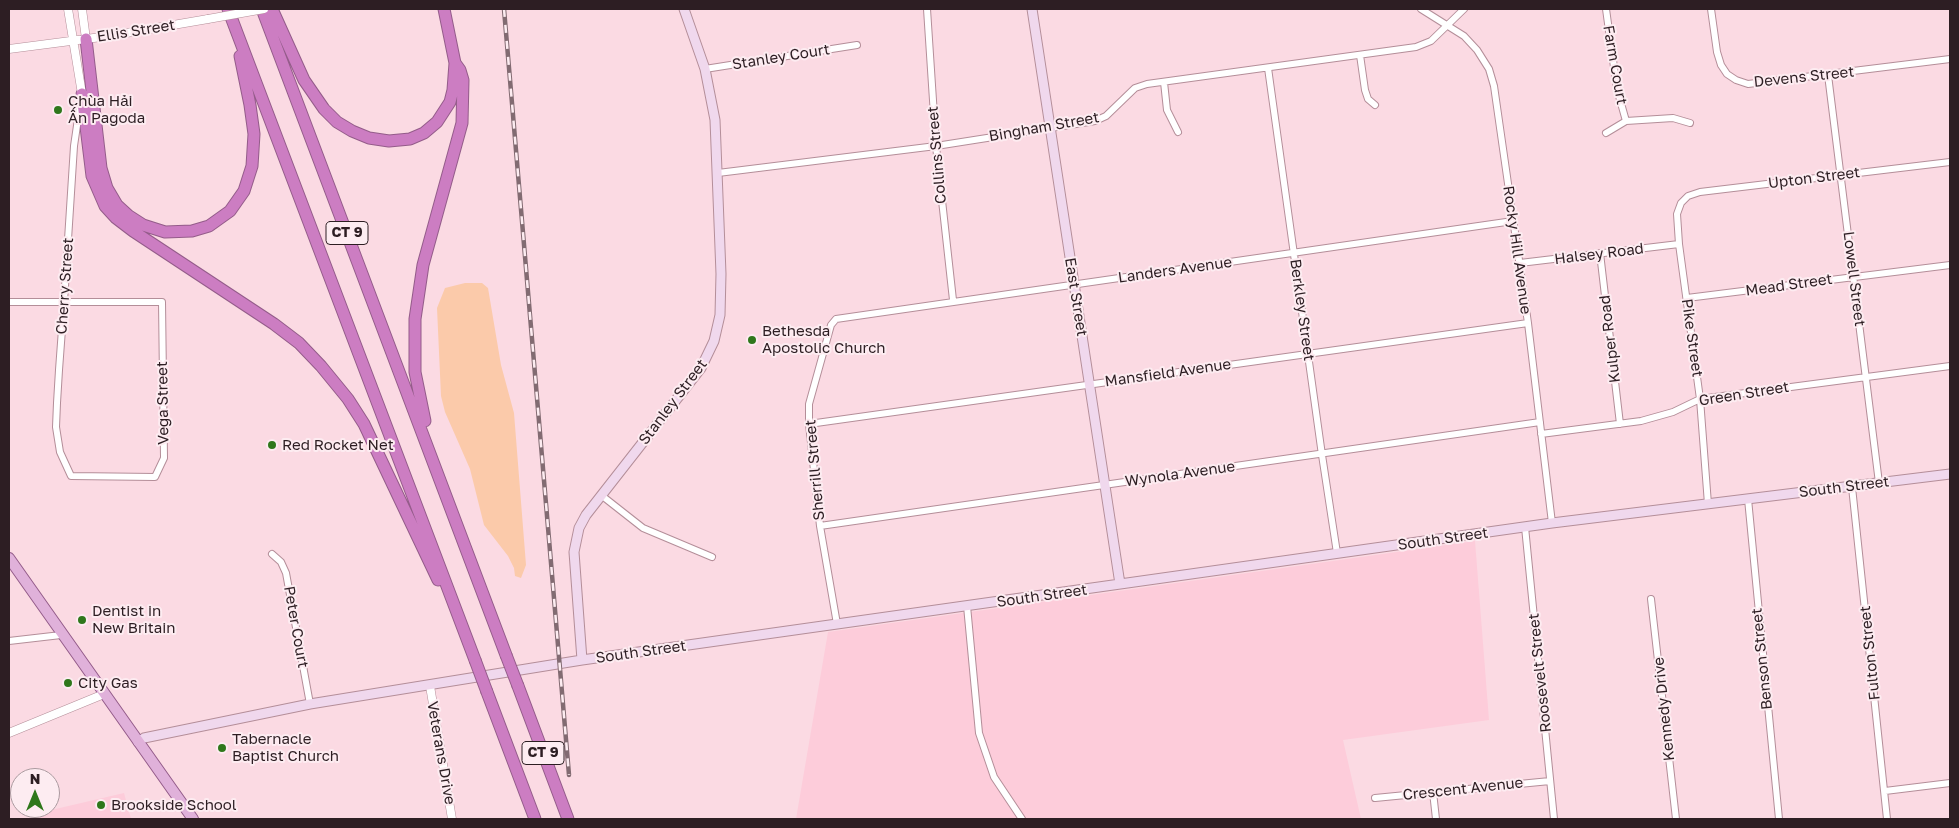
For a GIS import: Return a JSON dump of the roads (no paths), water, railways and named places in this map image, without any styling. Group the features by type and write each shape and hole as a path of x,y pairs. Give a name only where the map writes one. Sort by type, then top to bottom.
{"highway":[{"name":"CT 9","path":"228,9 535,819"},
{"name":"CT 9","path":"263,9 568,819"},
{"path":"272,9 304,80 319,103 343,126 369,138 403,140 419,136 432,127 450,102 455,63 444,9"},
{"path":"436,9 447,25"},
{"path":"86,39 101,168 109,192 122,210 139,223 158,230 180,232 203,228 221,219 239,200 249,179 253,150 253,124 238,34"},
{"path":"431,457 416,384 415,319 423,265 462,123 462,80 460,70 455,63"},
{"path":"82,94 92,176 105,206 116,218 133,231 274,324 299,343 322,366 343,392 364,424 441,587 457,611"}],"main road":[{"name":"Stanley Street","path":"582,660 575,543 582,521 695,376 710,352 716,332 721,300 715,120 705,69 684,9"},
{"name":"East Street","path":"1032,9 1120,584"},
{"name":"South Street","path":"138,742 144,738 310,704 582,660 1525,527 1950,474"},
{"path":"9,558 61,635 193,819"}],"street":[{"path":"68,9 82,94"},
{"path":"82,9 86,39"},
{"name":"Ellis Street","path":"9,49 86,39 263,9"},
{"name":"Collins Street","path":"927,9 936,146 953,300"},
{"name":"Rocky Hill Avenue","path":"1421,9 1464,36 1477,50 1488,69 1494,86 1528,323 1552,524"},
{"name":"Bingham Street","path":"718,173 936,146 1095,121 1106,116 1135,88 1164,82 1416,47 1431,41 1464,9"},
{"name":"Farm Court","path":"1606,9 1617,89 1626,121"},
{"name":"Devens Street","path":"1711,9 1717,52 1721,65 1727,74 1736,80 1748,84 1950,59"},
{"name":"Stanley Court","path":"705,69 857,45"},
{"path":"1360,55 1365,90 1368,99 1374,105"},
{"name":"Berkley Street","path":"1268,68 1337,553"},
{"name":"Lowell Street","path":"1828,75 1879,483"},
{"path":"1164,82 1167,110 1178,132"},
{"name":"Cherry Street","path":"71,476 60,452 56,427 74,146 82,94"},
{"path":"1606,133 1626,121 1673,118 1690,123"},
{"name":"Upton Street","path":"1680,203 1688,196 1700,192 1950,162"},
{"name":"Pike Street","path":"1680,203 1677,214 1679,244 1700,398 1708,504"},
{"name":"Landers Avenue","path":"836,319 953,300 1513,221"},
{"name":"Halsey Road","path":"1520,264 1679,244"},
{"name":"Kulper Road","path":"1600,253 1620,424"},
{"name":"Mead Street","path":"1686,298 1950,265"},
{"path":"9,302 64,302"},
{"name":"Vega Street","path":"64,302 162,302 164,458 155,477 71,476"},
{"name":"Sherrill Street","path":"836,319 831,325 809,404 809,424 820,526 837,624"},
{"name":"Mansfield Avenue","path":"809,424 1528,323"},
{"name":"Green Street","path":"1541,434 1641,421 1673,412 1700,398 1950,366"},
{"name":"Wynola Avenue","path":"820,526 1540,422"},
{"name":"Fulton Street","path":"1852,487 1887,819"},
{"path":"601,495 643,528 712,557"},
{"name":"Benson Street","path":"1748,499 1779,819"},
{"name":"Roosevelt Street","path":"1525,527 1554,819"},
{"name":"Peter Court","path":"272,554 281,562 286,573 310,704"},
{"name":"Kennedy Drive","path":"1652,599 1676,819"},
{"path":"967,606 979,733 994,777 1022,819"},
{"path":"9,641 61,635"},
{"name":"Veterans Drive","path":"430,686 452,819"},
{"path":"9,733 104,694"},
{"name":"Crescent Avenue","path":"1375,798 1550,781"},
{"path":"1884,791 1950,783"},
{"path":"1433,792 1436,819"}],"railway":[{"path":"504,9 569,775"}],"place":[{"name":"Chùa Hải Ấn Pagoda","path":"58,110"},
{"name":"Bethesda Apostolic Church","path":"752,340"},
{"name":"Red Rocket Net","path":"272,445"},
{"name":"Dentist in New Britain","path":"82,620"},
{"name":"City Gas","path":"68,683"},
{"name":"Tabernacle Baptist Church","path":"222,748"},
{"name":"Brookside School","path":"101,805"}]}
